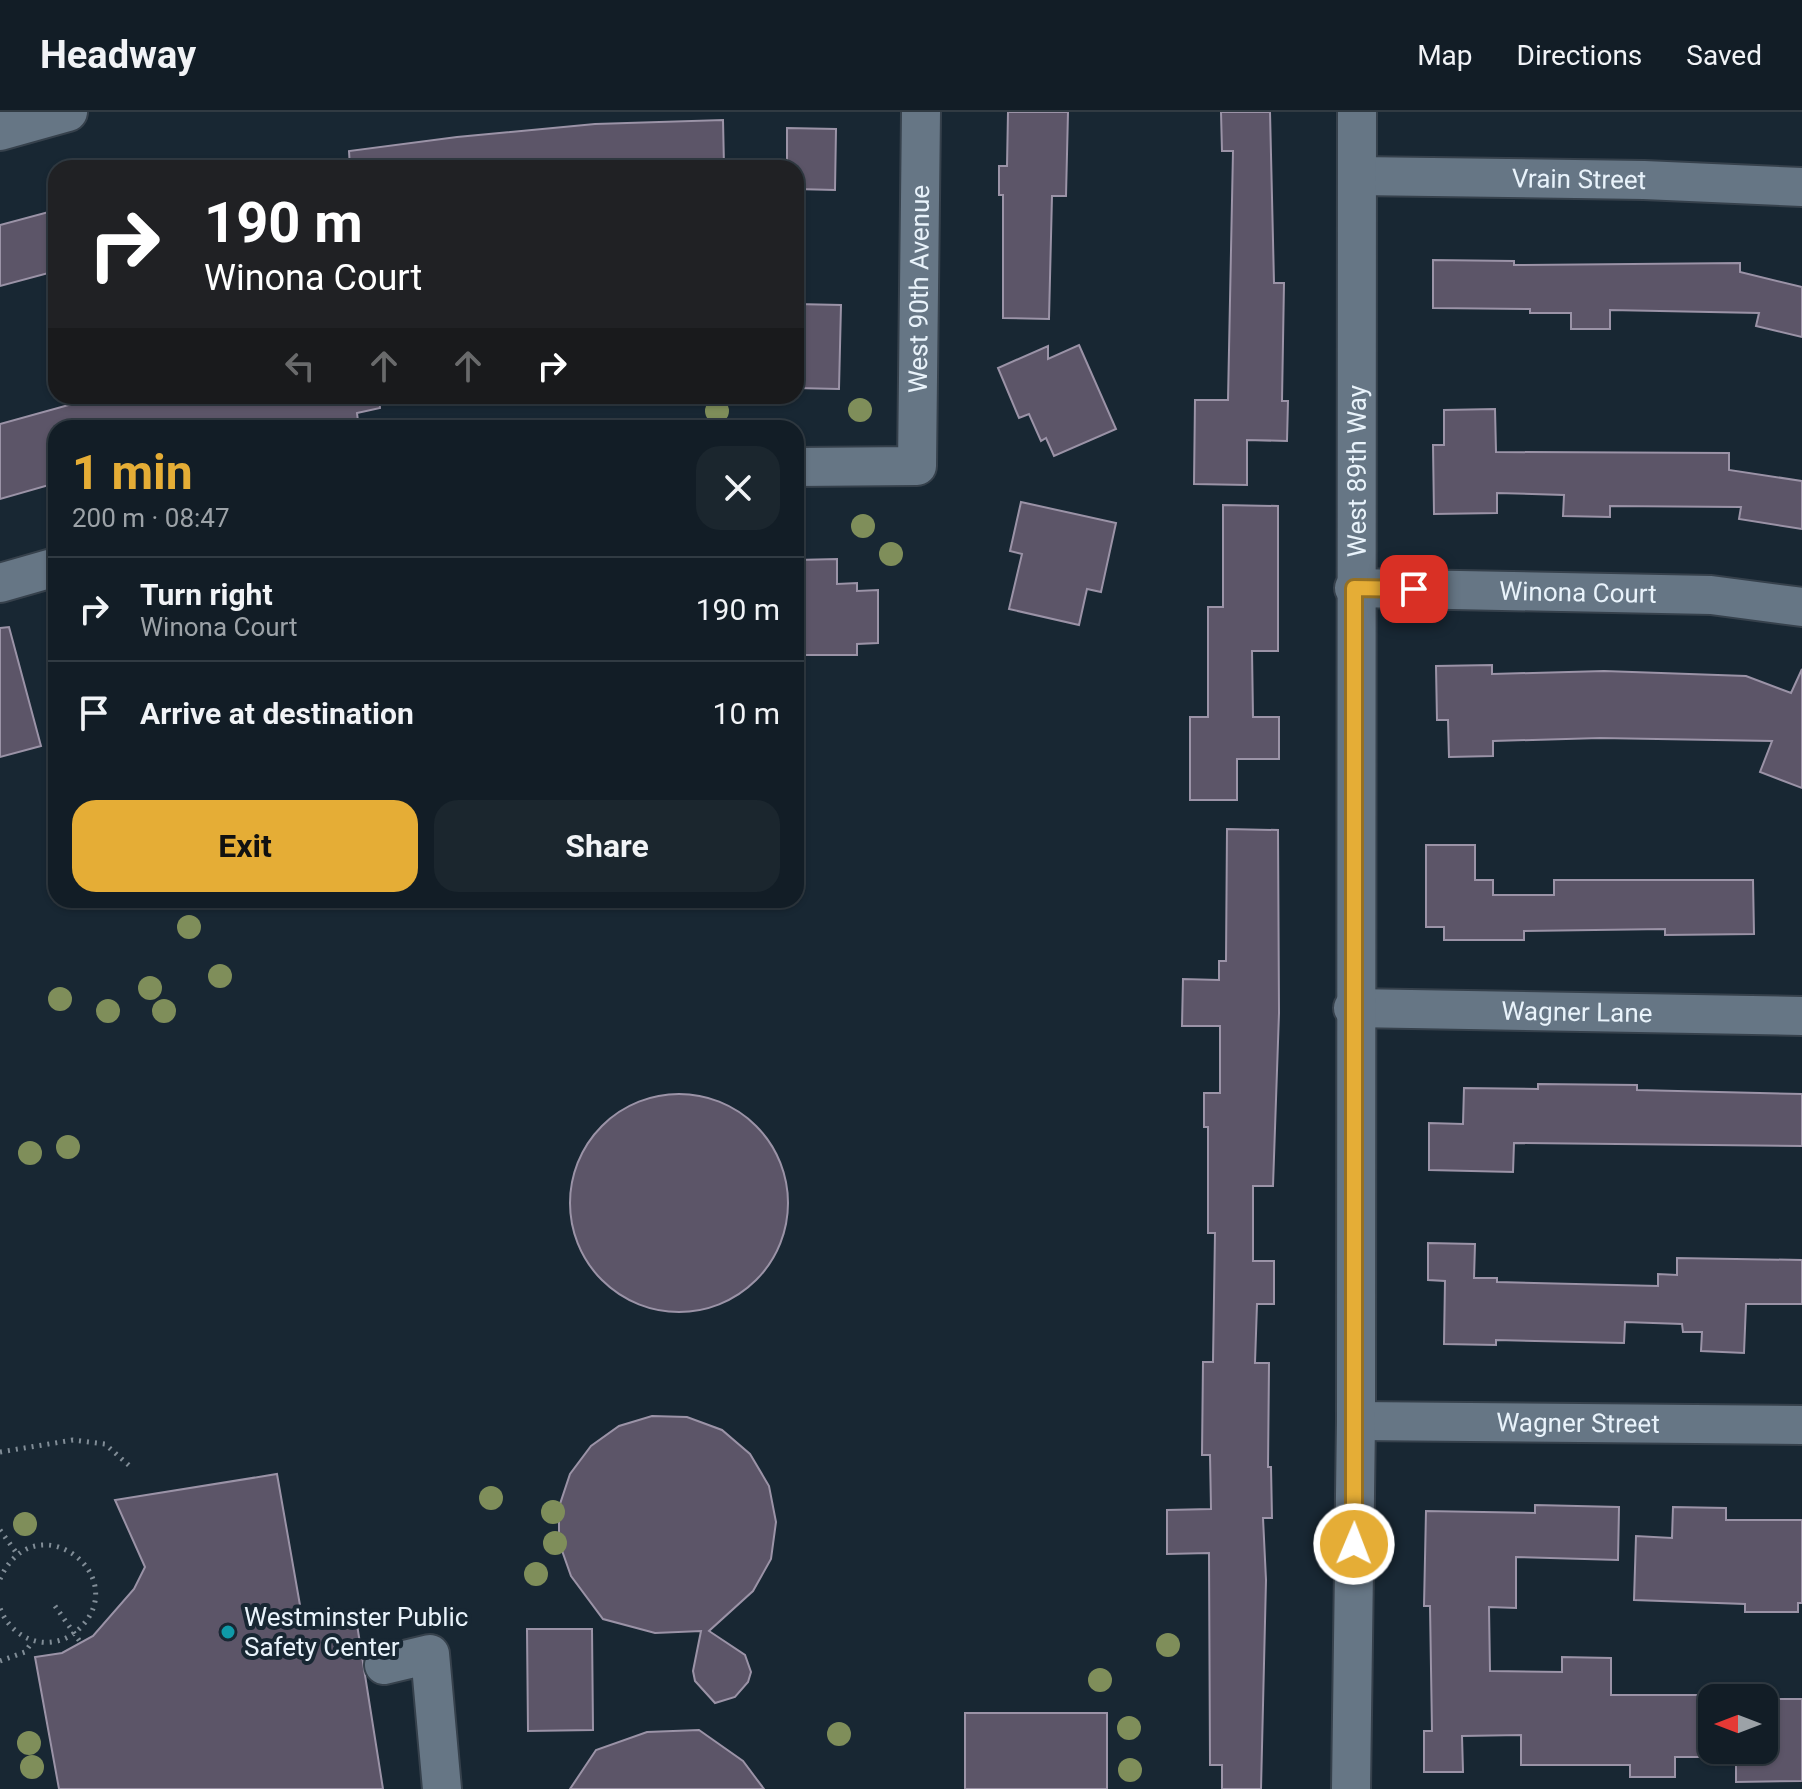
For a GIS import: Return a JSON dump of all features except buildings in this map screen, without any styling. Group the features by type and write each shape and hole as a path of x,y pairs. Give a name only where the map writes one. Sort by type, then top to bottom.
{"street":[{"path":"0,131 68,112"},
{"name":"West 90th Avenue","path":"804,467 917,466 921,112"},
{"name":"West 89th Way","path":"1351,1789 1356,1421 1353,1008 1357,112"},
{"name":"Vrain Street","path":"1357,176 1644,180 1802,187"},
{"path":"0,583 48,569"},
{"name":"Winona Court","path":"1354,588 1711,595 1802,607"},
{"name":"Wagner Lane","path":"1353,1008 1802,1016"},
{"name":"Wagner Street","path":"1356,1421 1802,1425"},
{"path":"384,1665 446,1653 442,1789"}],"path":[{"path":"0,1452 73,1440 105,1444 133,1469"},
{"path":"0,1530 18,1555"},
{"path":"0,1579 18,1555 33,1547 49,1545 70,1551 85,1564 94,1584 94,1605 75,1633 51,1642 31,1640 14,1630 0,1608"},
{"path":"55,1606 81,1643"},
{"path":"0,1661 25,1652 30,1645"}],"place":[{"name":"Westminster Public Safety Center","path":"228,1632"}],"route":[{"path":"1354,1544 1354,588 1414,589"}]}
